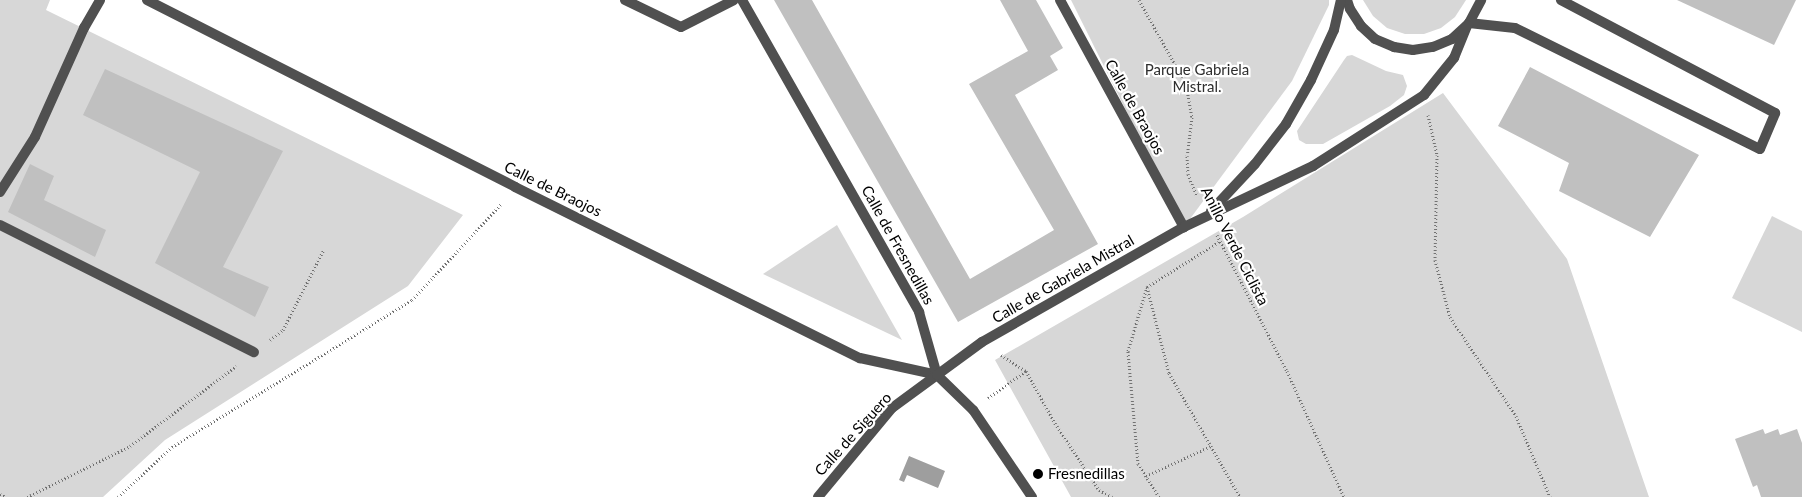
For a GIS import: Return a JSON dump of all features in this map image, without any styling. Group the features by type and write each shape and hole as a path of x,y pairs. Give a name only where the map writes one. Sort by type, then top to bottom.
{"street":[{"path":"0,192 35,137 84,28 100,0"},
{"name":"Calle de Braojos","path":"147,0 860,358 937,375"},
{"path":"164,10 169,0"},
{"path":"625,0 681,27 734,0"},
{"name":"Calle de Fresnedillas","path":"742,0 919,312 937,375 973,410 1032,497"},
{"name":"Calle de Braojos","path":"1060,0 1184,227"},
{"name":"Calle de Gabriela Mistral","path":"1207,215 1255,164 1286,124 1311,80 1334,30 1341,0"},
{"name":"Calle de Gabriela Mistral","path":"1347,0 1350,9 1361,26 1376,39 1394,47 1414,50 1433,47 1452,39 1468,25"},
{"name":"Calle de Gabriela Mistral","path":"937,375 982,342 1184,227 1313,166 1424,95 1454,58 1481,0"},
{"path":"1468,25 1515,28 1760,149 1775,113 1561,0"},
{"path":"0,225 254,352"},
{"name":"Calle de Siguero","path":"818,497 892,408 937,375"}],"path":[{"name":"Anillo Verde Ciclista","path":"1139,0 1186,84 1192,117 1187,156 1191,186 1287,371 1344,497"},
{"path":"1424,95 1437,155 1435,260 1450,316 1516,416 1550,497"},
{"path":"118,497 172,447 412,300 499,206"},
{"path":"1159,497 1138,464 1128,351 1146,287 1220,241"},
{"path":"27,497 130,446 282,330 323,251"},
{"path":"1146,287 1170,373 1240,497"},
{"path":"982,342 1026,371 1055,423 1099,490 1112,497"},
{"path":"973,410 1026,371"},
{"path":"1146,476 1211,446"},
{"path":"0,494 6,497"}],"green space":[{"path":"0,0 50,0 46,10 463,215 408,286 165,440 103,497 0,497"},
{"name":"Parque Gabriela Mistral.","path":"1071,0 1329,0 1329,5 1292,81 1184,227"},
{"path":"1363,0 1466,0 1455,17 1441,28 1424,34 1405,34 1387,28 1373,16"},
{"path":"1352,55 1386,71 1403,75 1407,86 1404,95 1390,106 1323,144 1306,144 1299,140 1297,131 1344,60 1347,56"},
{"path":"1443,93 1567,259 1649,497 1071,497 995,360 1243,217"},
{"path":"1772,216 1802,231 1802,332 1732,298"},
{"path":"837,225 902,340 763,274"}],"shaded area":[{"path":"909,456 945,471 938,488 907,475 904,482 899,480"}],"building":[{"path":"774,0 812,0 970,279 1054,230 969,84 1028,51 1000,0 1036,0 1063,48 1050,56 1058,70 1015,95 1098,244 958,322"},
{"path":"1677,0 1796,0 1774,45"},
{"path":"1530,67 1699,155 1650,237 1559,191 1569,163 1498,126"},
{"path":"105,69 283,151 223,267 269,287 255,317 155,263 200,172 83,115"},
{"path":"30,164 54,176 44,200 106,230 95,257 8,212"},
{"path":"1763,429 1765,434 1778,429 1780,435 1797,429 1802,443 1802,497 1761,497 1757,485 1753,487 1735,439"}],"place":[{"name":"Fresnedillas","path":"1038,474"}]}
